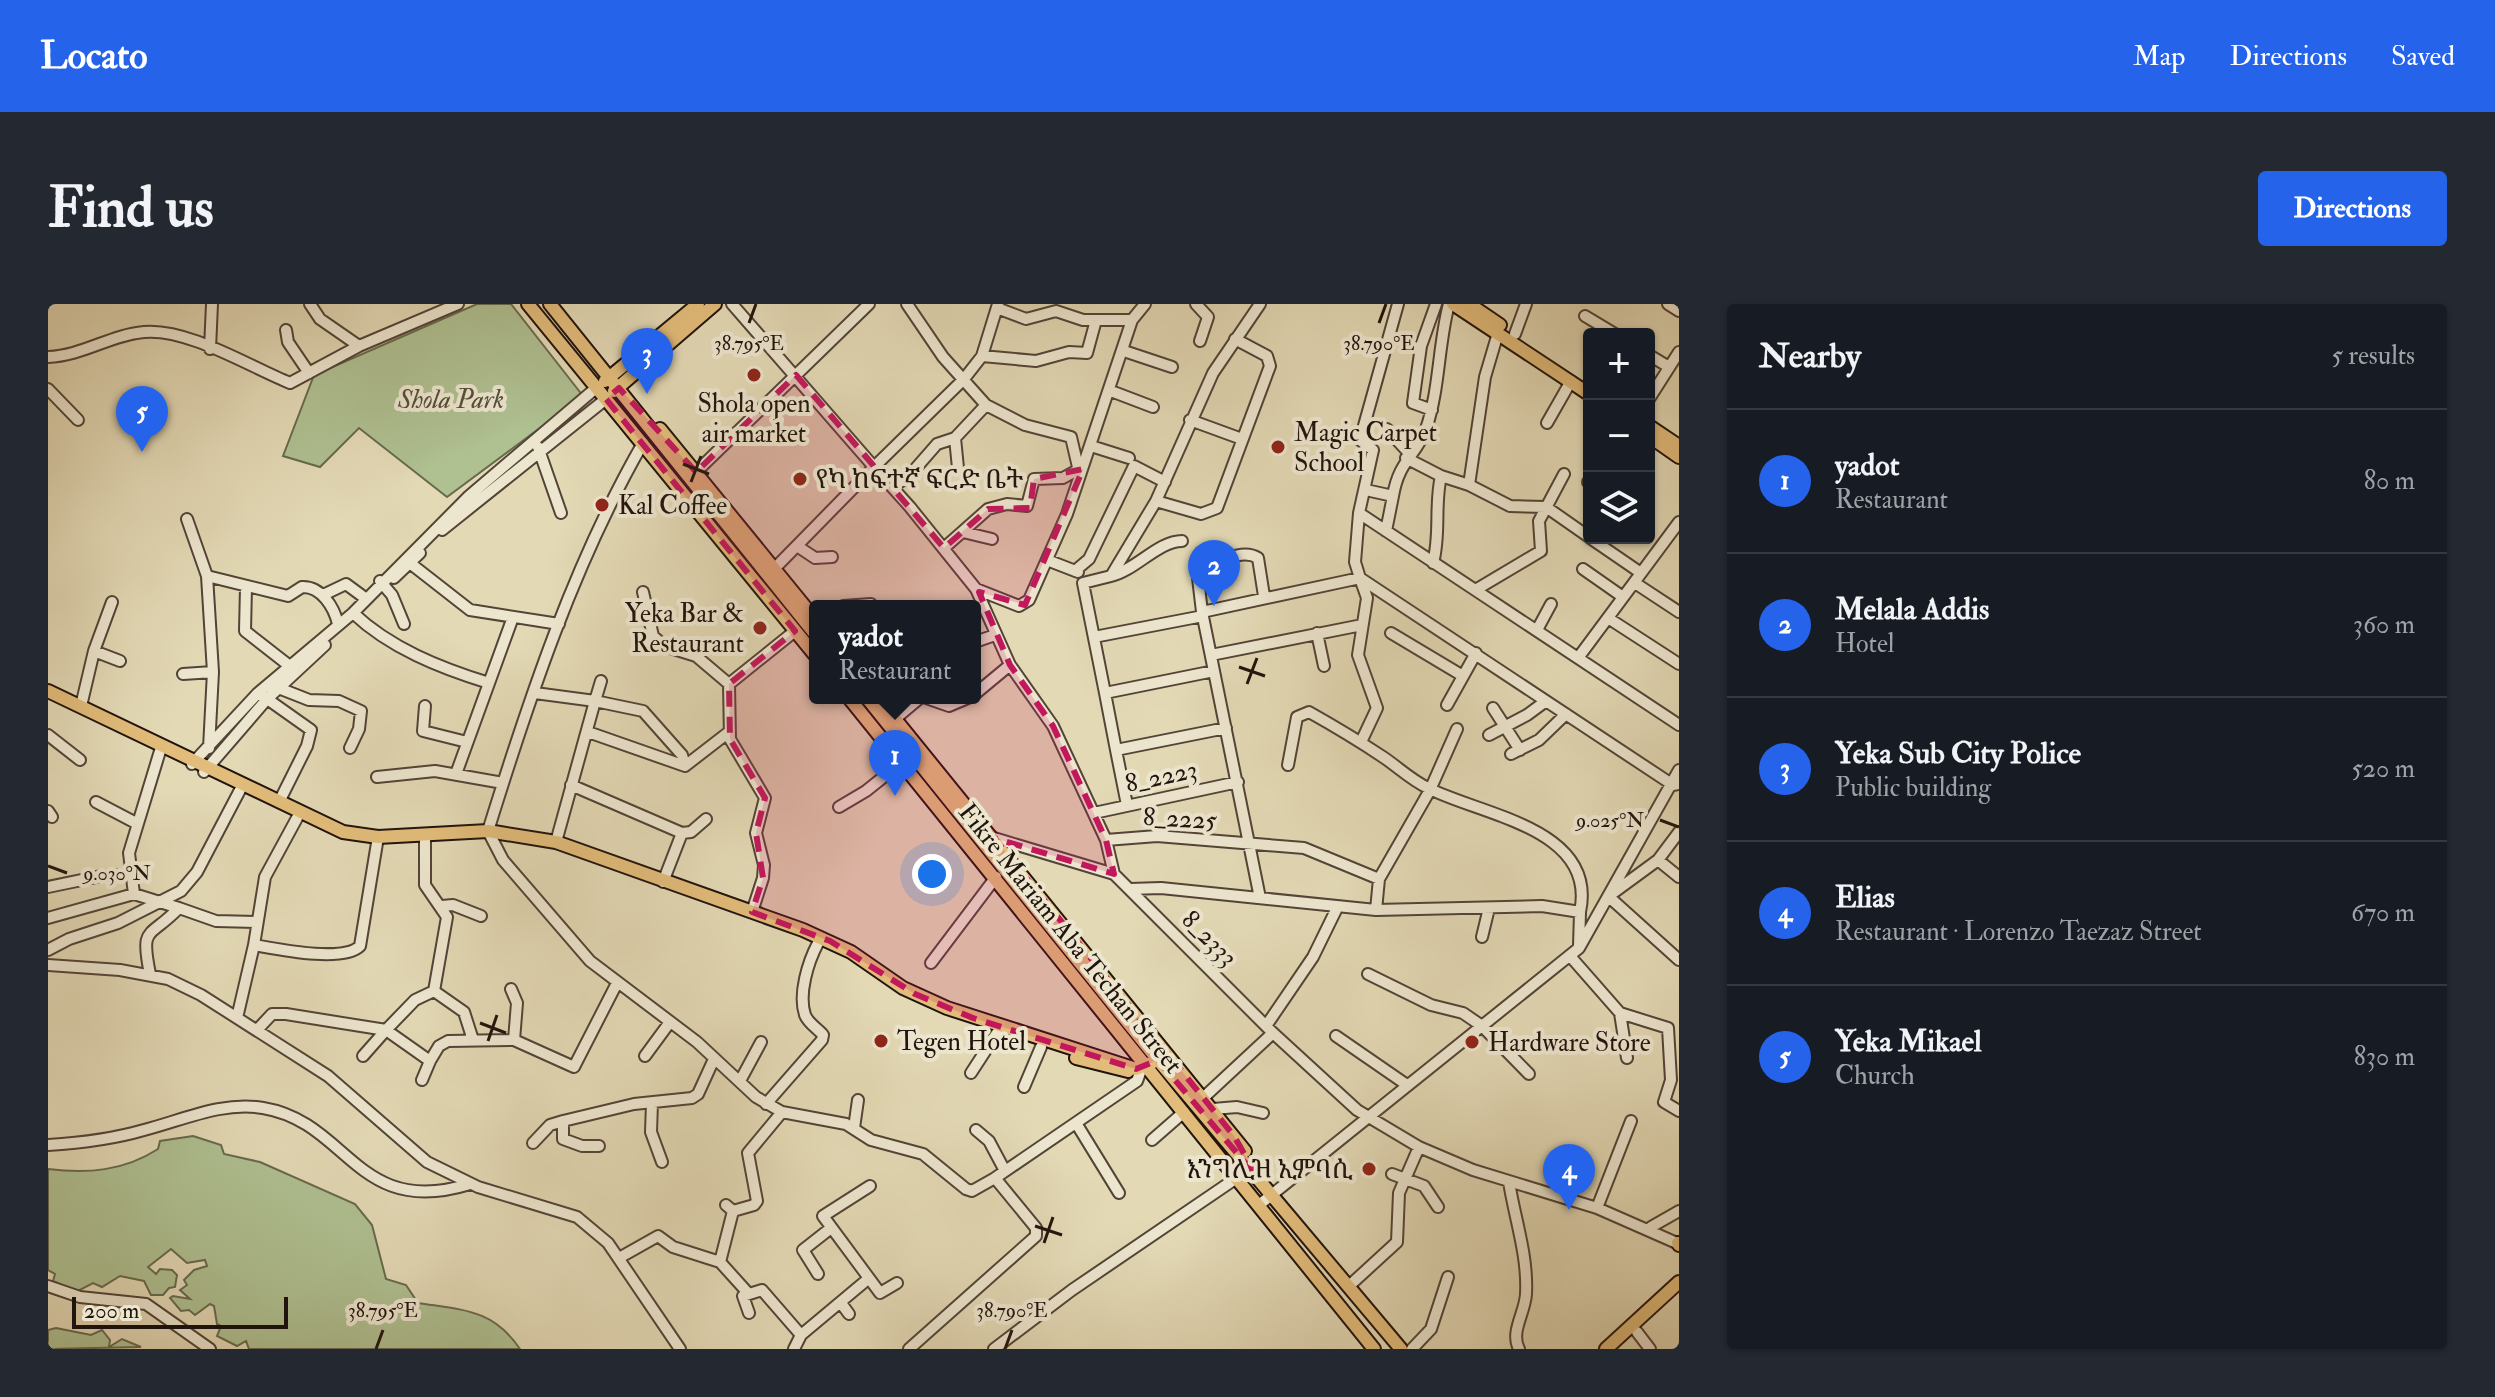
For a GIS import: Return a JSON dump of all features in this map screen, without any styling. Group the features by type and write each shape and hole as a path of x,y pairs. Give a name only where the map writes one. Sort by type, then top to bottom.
{"main road":[{"path":"528,304 643,443 765,574 809,614"},
{"path":"550,304 809,627"},
{"path":"559,304 582,333 585,347"},
{"path":"606,399 615,382 698,304"},
{"path":"596,388 615,382 715,304"},
{"path":"1451,304 1583,390"},
{"path":"1469,304 1583,381"},
{"path":"630,400 646,413 696,472 765,574 795,631 809,648"},
{"path":"1655,430 1679,446"},
{"path":"1655,440 1679,457"},
{"path":"48,694 81,706 199,766 343,832 378,840 489,834 556,842 700,898 752,912 841,946 922,1002 1125,1068"},
{"path":"48,694 160,751 199,766 297,818 351,840 425,840 489,834 534,843 700,898 818,943 922,1002 997,1033 1125,1068 1144,1068 1158,1060"},
{"name":"Fikre Mariam Aba Techan Street","path":"854,704 996,877 1144,1068 1238,1177 1374,1349"},
{"name":"Fikre Mariam Aba Techan Street","path":"872,704 1158,1060 1401,1349"},
{"path":"883,704 1213,1109 1253,1161 1258,1178"},
{"path":"1606,1349 1679,1282"},
{"path":"1618,1349 1679,1293"}],"street":[{"path":"210,349 212,304"},
{"path":"310,304 320,319 359,346"},
{"path":"48,357 76,354 123,336 147,332 179,335 290,383 359,346 458,304"},
{"path":"732,304 944,548 976,589 981,600"},
{"path":"696,472 869,304"},
{"path":"907,304 928,338 986,405 1025,425 1071,437 1080,468"},
{"path":"976,589 1023,607 1047,560 1091,446 1132,320 1145,304"},
{"path":"1196,304 1208,317 1200,341"},
{"path":"1111,576 1156,501 1190,420 1235,339 1260,304"},
{"path":"1361,742 1377,708 1360,667 1358,644 1367,598 1354,552 1373,450 1360,440 1398,304"},
{"path":"1432,410 1413,403 1421,346 1436,304"},
{"path":"1386,531 1393,496 1408,456 1423,435 1432,410 1451,304"},
{"path":"1515,334 1526,304"},
{"path":"1668,304 1679,311"},
{"path":"765,574 964,379 982,356 998,306 1031,320 1070,309 1076,319 1132,320"},
{"path":"1585,316 1605,328"},
{"path":"982,356 1032,361 1069,352 1087,353 1096,320"},
{"path":"286,330 288,342 309,373"},
{"path":"1469,485 1485,377 1498,333"},
{"path":"1156,501 1201,514 1213,512 1270,366 1267,356 1235,339"},
{"path":"1124,351 1172,367"},
{"path":"1655,389 1679,352"},
{"path":"1655,359 1669,367"},
{"path":"1547,423 1571,381"},
{"path":"538,446 596,388"},
{"path":"48,389 78,420"},
{"path":"1111,391 1153,407"},
{"path":"199,766 209,748 354,614 469,496 606,399"},
{"path":"892,487 909,476 937,444 955,438 986,405"},
{"path":"1190,420 1242,439"},
{"path":"1387,429 1408,456 1441,476 1469,485 1510,506 1546,507 1583,534"},
{"path":"955,438 958,468"},
{"path":"643,443 608,504 559,624 503,783 489,834 503,860 590,961 670,1022 766,1104 782,1112 854,1128 871,1140 926,1156 972,1191 1137,1081 1144,1068"},
{"path":"538,446 561,513"},
{"path":"1091,446 1129,458"},
{"path":"1076,570 1089,559 1134,466 1165,482"},
{"path":"944,548 988,509 1007,504 1029,504 1034,479 1063,478 1080,468"},
{"path":"1477,589 1541,551 1538,526 1564,474"},
{"path":"1433,563 1440,535 1435,506 1441,476"},
{"path":"1366,490 1393,496"},
{"path":"1359,513 1679,725"},
{"path":"187,519 207,576 213,672 209,748"},
{"path":"1578,658 1679,522"},
{"path":"963,532 992,539"},
{"path":"1083,583 1133,568 1174,541 1182,541"},
{"path":"1596,544 1679,612"},
{"path":"797,546 815,558 832,557"},
{"path":"1260,898 1198,578 1211,566 1245,554 1258,558 1264,596"},
{"path":"407,560 470,610 559,624"},
{"path":"1047,560 1076,570 1083,583 1127,805"},
{"path":"1583,569 1623,597"},
{"path":"207,576 291,596 306,586 323,595 338,624"},
{"path":"1094,637 1203,614 1264,596 1360,578 1676,784"},
{"path":"323,595 346,584 365,598"},
{"path":"274,687 291,667 338,624 354,614 365,598 383,584"},
{"path":"383,584 404,624"},
{"path":"246,587 245,631 291,667"},
{"path":"643,592 653,636 658,642 696,656 729,684 729,732 733,748 765,798 756,833 764,865 763,878 752,912"},
{"path":"981,601 1010,665 1053,726 1106,840 1114,874"},
{"path":"81,706 94,651 112,602"},
{"path":"1537,630 1551,604"},
{"path":"354,614 382,638 460,674 489,683"},
{"path":"456,774 513,617"},
{"path":"1608,618 1679,664"},
{"path":"1211,655 1362,625"},
{"path":"729,684 795,631"},
{"path":"1317,633 1324,666"},
{"path":"1391,633 1463,676"},
{"path":"981,640 995,635"},
{"path":"94,651 120,661"},
{"path":"1447,705 1476,653"},
{"path":"981,689 1010,665"},
{"path":"1105,693 1214,671"},
{"path":"183,674 213,672"},
{"path":"556,842 601,681"},
{"path":"274,687 309,700 339,701 361,711 359,729 350,748"},
{"path":"535,693 643,711 682,755 685,766"},
{"path":"199,766 262,696"},
{"path":"262,696 311,730 307,746 279,802"},
{"path":"1489,735 1546,701"},
{"path":"895,719 915,704"},
{"path":"425,706 423,731 467,742"},
{"path":"1493,708 1515,752 1539,740 1566,714"},
{"path":"1288,765 1297,717 1309,712 1361,742 1430,790 1515,821 1573,861 1580,875 1583,898 1574,952 1620,1013 1627,1058"},
{"path":"1116,750 1226,728"},
{"path":"1376,910 1379,879 1430,790 1457,729"},
{"path":"588,732 685,766"},
{"path":"685,766 729,732"},
{"path":"48,735 80,760"},
{"path":"134,894 129,853 160,751"},
{"path":"839,807 866,791 901,763"},
{"path":"1259,1205 1313,1165 1370,1114 1574,952 1676,784 1679,770"},
{"path":"377,777 419,771 503,783"},
{"name":"8_2223","path":"1094,813 1238,782"},
{"path":"571,785 682,833 691,832 706,819"},
{"path":"48,950 163,902 190,882 240,790"},
{"path":"96,802 136,823"},
{"path":"237,1018 254,945 265,877 297,818"},
{"path":"1608,896 1658,860 1679,832"},
{"path":"663,882 682,833"},
{"name":"8_2225","path":"1106,840 1157,836 1316,850 1379,879"},
{"name":"8_2333","path":"994,838 1114,874 1346,1101 1419,1147 1509,1182 1648,1227"},
{"path":"254,945 311,954 357,950 378,840"},
{"path":"425,840 425,885 430,896 442,906 447,924 434,991"},
{"path":"1658,860 1679,877"},
{"path":"48,887 101,876 131,875"},
{"path":"931,963 996,877"},
{"path":"1130,889 1161,888 1376,910 1542,906 1580,912"},
{"path":"48,918 134,894 216,921 257,922"},
{"path":"1608,896 1679,960"},
{"path":"442,906 453,905 481,916"},
{"path":"150,974 143,943 146,936 179,908"},
{"path":"1203,1098 1269,1029 1313,957 1337,908"},
{"path":"1482,937 1489,908"},
{"path":"766,1104 822,1040 823,1035 806,1016 803,1002 811,956 818,943"},
{"path":"48,965 150,974 201,995 328,1076 427,1162 470,1184 577,1217 608,1243 680,1349"},
{"path":"1368,974 1431,1005 1463,1013 1482,1026 1529,1074"},
{"path":"422,1080 430,1061 443,1043 473,1040 514,1040 574,1067 617,983"},
{"path":"511,989 517,1003 514,1040"},
{"path":"363,1056 415,1000 434,991"},
{"path":"434,991 464,1012 473,1040"},
{"path":"1620,1013 1668,1028 1671,1080 1665,1105 1679,1111"},
{"path":"257,1030 272,1014 386,1030 430,1061"},
{"path":"645,1056 670,1022"},
{"path":"971,1073 997,1033"},
{"path":"1336,1036 1407,1085"},
{"path":"740,1081 761,1042"},
{"path":"1024,1087 1041,1047"},
{"path":"533,1143 550,1125 563,1121 698,1094 714,1059"},
{"path":"854,1128 858,1100"},
{"path":"652,1103 651,1132 662,1162"},
{"path":"1213,1109 1237,1107 1263,1113"},
{"path":"48,1145 101,1140 216,1109 265,1108 294,1117 364,1173 394,1188 452,1189 470,1184"},
{"path":"720,1262 730,1208 754,1205 757,1201 748,1153 782,1112"},
{"path":"1152,1140 1184,1112"},
{"path":"563,1121 563,1139 582,1146 599,1146"},
{"path":"1597,1208 1631,1121"},
{"path":"1076,1123 1119,1193"},
{"path":"976,1130 989,1141 1005,1171"},
{"path":"1349,1286 1397,1242 1399,1193 1419,1147"},
{"path":"1392,1174 1424,1186 1438,1207"},
{"path":"994,1349 1072,1290 1238,1177"},
{"path":"909,1349 1036,1236 1036,1228 995,1178"},
{"path":"1509,1182 1525,1271 1524,1307 1515,1338 1519,1349"},
{"path":"870,1186 823,1214 868,1279 883,1294 897,1283"},
{"path":"1648,1227 1679,1211"},
{"path":"1648,1227 1679,1236"},
{"path":"1648,1227 1679,1244"},
{"path":"818,1274 803,1250 831,1228"},
{"path":"619,1258 655,1236 673,1247 720,1262 748,1293"},
{"path":"1412,1349 1431,1329 1448,1277"},
{"path":"794,1349 801,1335 868,1279"},
{"path":"48,1286 80,1297 146,1304 210,1349"},
{"path":"749,1313 742,1299 759,1289 765,1292 801,1335"},
{"path":"841,1303 849,1314"},
{"path":"1637,1332 1650,1349"}],"highlighted area":[{"path":"796,375 944,548 988,509 1030,508 1034,479 1083,469 1025,605 979,592 1010,665 1053,726 1106,840 1114,874 994,838 1234,1136 1258,1178 1158,1060 1136,1069 973,1018 915,994 830,941 752,912 763,878 756,833 765,798 730,739 729,684 795,631 606,399 619,388 696,472"}],"green space":[{"name":"Shola Park","path":"477,304 511,304 583,396 447,497 359,428 320,467 283,456 314,375"},
{"path":"193,1136 221,1145 224,1154 260,1162 355,1204 372,1225 386,1279 406,1285 418,1303 463,1310 488,1319 510,1336 520,1349 249,1349 246,1341 237,1346 217,1336 221,1326 217,1324 214,1306 210,1304 195,1315 189,1310 181,1311 170,1298 190,1299 180,1290 187,1285 184,1280 194,1270 207,1266 205,1260 187,1263 171,1249 148,1267 156,1274 160,1269 172,1270 177,1275 175,1287 169,1288 163,1295 151,1295 144,1281 120,1276 102,1287 93,1283 76,1292 53,1281 55,1274 48,1270 48,1169 91,1171 119,1166 158,1149 160,1141"},
{"path":"56,1328 91,1335 102,1330 110,1340 109,1347 122,1339 141,1347 48,1349 48,1330"}],"place":[{"name":"Shola open air market","path":"754,375"},
{"name":"Yeka Sub City Police","path":"647,394"},
{"name":"Magic Carpet School","path":"1278,447"},
{"name":"Yeka Mikael","path":"142,452"},
{"name":"የካ ከፍተኛ ፍርድ ቤት","path":"800,479"},
{"name":"Kal Coffee","path":"602,505"},
{"name":"Melala Addis","path":"1214,606"},
{"name":"Yeka Bar & Restaurant","path":"760,628"},
{"name":"yadot","path":"895,796"},
{"name":"Tegen Hotel","path":"881,1041"},
{"name":"Hardware Store","path":"1472,1042"},
{"name":"እንግሊዝ ኢምባሲ","path":"1369,1169"},
{"name":"Elias","path":"1569,1210"}]}
